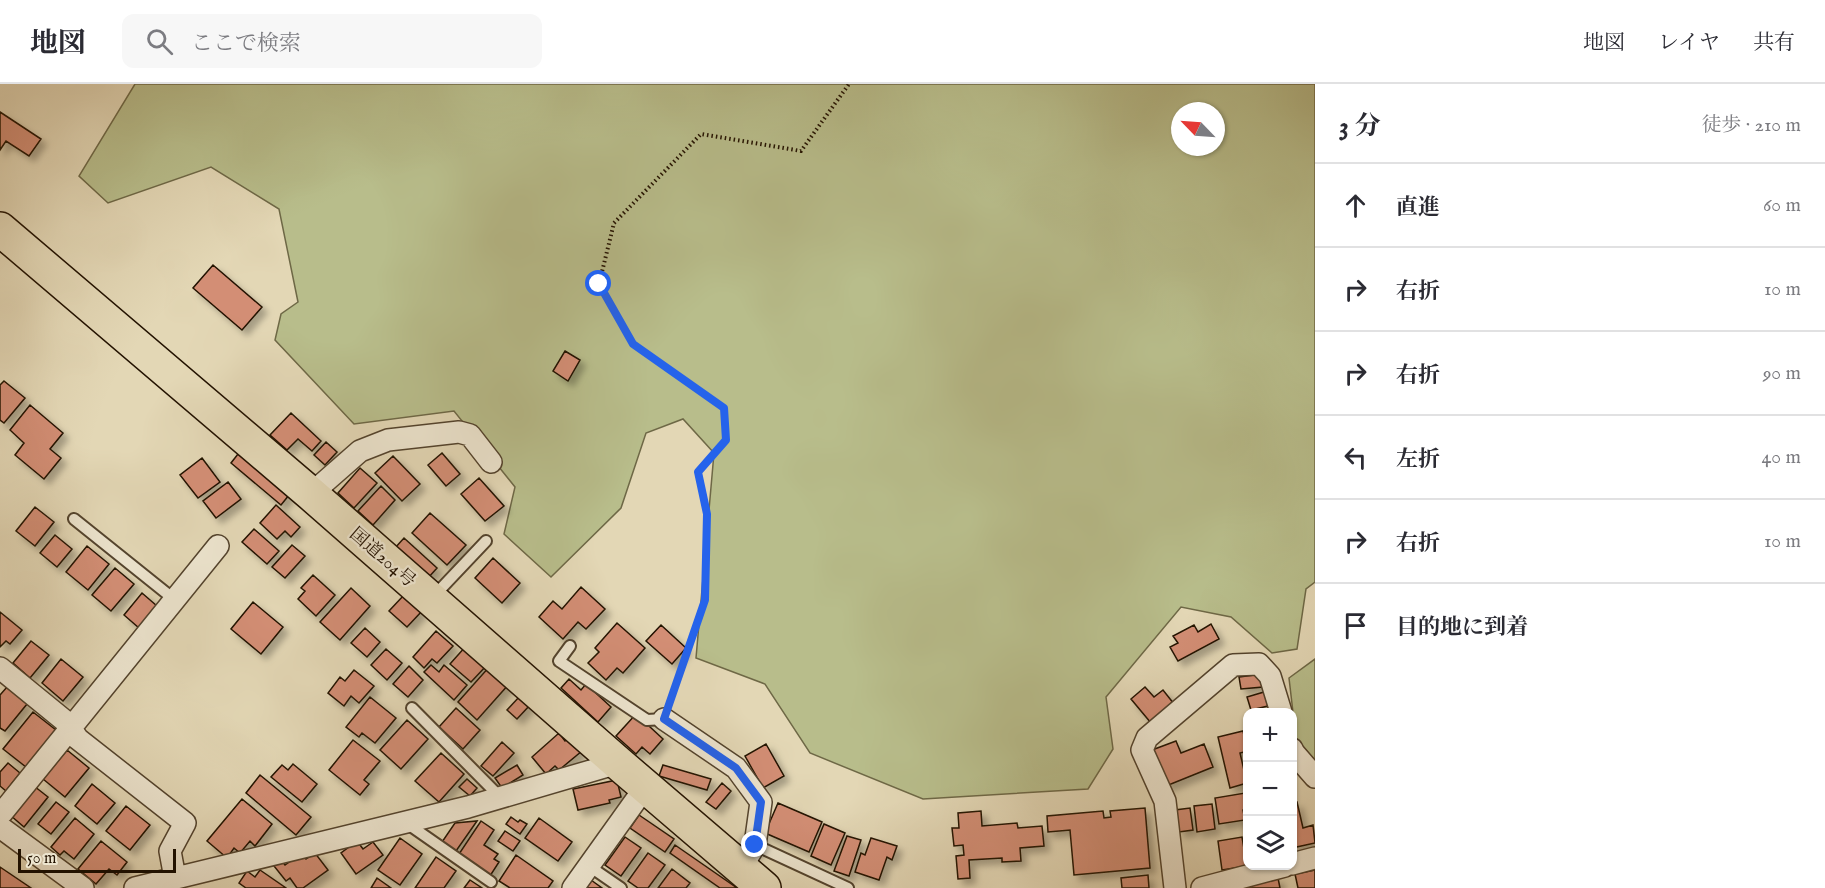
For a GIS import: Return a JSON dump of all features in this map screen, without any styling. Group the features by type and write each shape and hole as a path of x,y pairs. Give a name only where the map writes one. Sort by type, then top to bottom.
{"highway":[{"name":"国道204号","path":"0,229 311,494 618,763 753,867"}],"street":[{"path":"311,494 360,451 388,440 459,432 470,435 491,462"},
{"path":"83,888 1,820 218,546"},
{"path":"1175,888 1165,801 1142,750 1147,738 1233,665 1259,664 1270,676 1280,708"},
{"path":"0,668 64,721 78,739 185,823 170,851 175,878"},
{"path":"664,719 736,768 761,802 753,867"},
{"path":"1297,756 1315,777"},
{"path":"135,888 404,822 618,763"},
{"path":"573,888 646,786"},
{"path":"1297,863 1315,858"},
{"path":"1202,888 1270,870"}],"lane":[{"path":"74,519 175,600"},
{"path":"430,599 486,541"},
{"path":"570,646 559,661 647,720 664,719"},
{"path":"412,708 500,797"},
{"path":"404,822 491,882"},
{"path":"589,866 621,888"},
{"path":"753,867 848,888"}],"path":[{"path":"664,719 705,600 707,514 698,472 726,440 724,408 633,344 599,284 614,223 701,134 801,151 849,84"}],"green space":[{"path":"135,84 1315,84 1315,582 1306,589 1297,649 1272,653 1231,617 1181,607 1106,697 1113,749 1088,789 923,799 810,753 765,684 696,658 714,453 683,419 646,433 621,508 551,577 504,534 515,487 454,411 354,424 275,340 281,314 298,302 279,209 211,167 108,203 79,176"},
{"path":"1315,659 1315,761 1297,739 1297,708 1292,708 1289,678"}],"building":[{"path":"0,112 41,139 29,156 6,141 0,150"},
{"path":"213,265 262,307 242,330 193,288"},
{"path":"565,351 580,360 568,381 553,371"},
{"path":"4,381 25,398 4,423 0,420 0,385"},
{"path":"30,405 63,433 50,449 61,458 44,479 15,455 24,443 10,430"},
{"path":"291,413 321,441 312,451 298,439 287,450 270,435"},
{"path":"326,442 337,452 325,465 314,455"},
{"path":"442,453 460,474 446,486 428,465"},
{"path":"238,454 289,495 281,505 231,463"},
{"path":"393,456 420,484 402,501 375,473"},
{"path":"202,458 220,482 198,498 180,475"},
{"path":"360,468 377,483 354,508 338,493"},
{"path":"479,478 504,506 485,521 461,494"},
{"path":"228,482 241,499 216,518 203,501"},
{"path":"381,486 395,500 373,525 358,511"},
{"path":"276,505 300,527 291,537 285,531 277,539 260,523"},
{"path":"35,507 54,522 35,546 16,531"},
{"path":"430,513 466,545 447,565 412,533"},
{"path":"254,529 279,551 267,564 242,542"},
{"path":"55,535 72,549 57,567 40,553"},
{"path":"404,538 437,568 428,578 395,548"},
{"path":"292,545 305,556 285,578 272,567"},
{"path":"87,546 109,564 88,590 66,572"},
{"path":"493,558 520,583 502,603 475,578"},
{"path":"115,568 134,584 111,611 92,595"},
{"path":"313,575 335,595 316,616 298,599 305,591 301,588"},
{"path":"581,587 605,609 586,629 578,622 563,639 539,617 553,601 562,609"},
{"path":"351,588 370,606 340,640 320,622"},
{"path":"142,593 157,606 139,628 124,615"},
{"path":"404,595 422,611 407,627 389,611"},
{"path":"253,602 283,627 261,654 231,629"},
{"path":"0,612 22,630 10,644 6,641 0,647"},
{"path":"617,623 645,648 623,673 617,668 606,680 588,663 599,652 595,648"},
{"path":"1211,624 1219,639 1178,661 1170,647 1178,643 1173,636 1194,625 1198,632"},
{"path":"661,625 686,648 672,664 646,641"},
{"path":"365,628 380,642 367,657 351,643"},
{"path":"436,631 453,646 437,663 432,659 424,668 413,657"},
{"path":"31,641 49,655 30,678 13,663"},
{"path":"466,646 487,665 471,682 450,664"},
{"path":"386,649 402,663 387,680 371,665"},
{"path":"61,659 83,677 63,701 42,683"},
{"path":"431,665 439,672 444,665 467,685 454,700 424,672"},
{"path":"409,666 423,680 408,697 393,684"},
{"path":"490,666 509,684 477,720 458,702"},
{"path":"354,670 374,686 359,703 351,696 344,706 328,693 340,677 345,681"},
{"path":"1262,674 1263,687 1241,689 1239,677"},
{"path":"569,679 581,690 586,684 611,707 598,722 561,688"},
{"path":"7,687 27,704 5,731 0,728 0,695"},
{"path":"1145,687 1154,697 1163,690 1174,704 1151,723 1131,699"},
{"path":"1264,692 1268,706 1250,708 1247,697"},
{"path":"520,696 530,705 517,719 507,710"},
{"path":"370,697 396,718 375,743 362,733 359,737 346,727"},
{"path":"456,708 480,730 463,749 439,727"},
{"path":"33,712 56,730 26,767 3,749"},
{"path":"636,714 663,739 650,754 642,747 636,754 616,736"},
{"path":"407,720 428,739 401,769 380,750"},
{"path":"1243,731 1243,752 1240,753 1243,784 1230,788 1218,737"},
{"path":"559,733 565,741 570,737 582,751 559,770 555,766 546,774 532,757"},
{"path":"353,740 380,761 364,780 369,784 360,795 329,770"},
{"path":"1176,741 1181,753 1204,744 1213,767 1166,786 1152,750"},
{"path":"502,742 514,753 493,776 481,766"},
{"path":"766,744 784,776 763,788 745,756"},
{"path":"67,750 89,768 65,797 43,779"},
{"path":"441,753 464,774 439,802 415,781"},
{"path":"8,763 20,773 6,791 0,786 0,772"},
{"path":"293,764 317,784 302,802 271,777 282,765 288,770"},
{"path":"517,765 523,775 502,788 495,778"},
{"path":"663,765 711,779 707,790 659,776"},
{"path":"260,775 311,817 296,835 246,793"},
{"path":"467,779 477,788 470,796 459,787"},
{"path":"617,780 621,797 609,800 610,803 578,810 573,789"},
{"path":"722,783 731,791 716,809 706,802"},
{"path":"92,784 115,803 97,824 75,806"},
{"path":"34,786 48,797 24,827 10,815"},
{"path":"1243,793 1243,820 1219,824 1215,798"},
{"path":"242,799 272,824 255,846 250,841 240,853 234,848 227,858 207,841"},
{"path":"56,802 69,812 51,834 38,824"},
{"path":"1297,802 1303,828 1313,825 1315,843 1297,847"},
{"path":"778,803 822,822 809,852 765,833"},
{"path":"1212,804 1215,829 1197,832 1194,806"},
{"path":"126,806 150,825 130,850 106,831"},
{"path":"1145,808 1150,868 1074,875 1070,830 1048,832 1047,816 1103,811 1104,818 1111,817 1110,811"},
{"path":"1190,808 1193,830 1179,832 1175,810"},
{"path":"981,811 982,826 1017,823 1018,828 1042,826 1044,846 1020,848 1021,861 1002,862 1002,858 969,860 970,878 958,879 956,856 964,855 963,845 954,846 952,828 959,828 958,813"},
{"path":"639,815 674,839 665,852 630,828"},
{"path":"511,817 527,824 520,834 506,824"},
{"path":"75,818 94,834 74,859 64,851 60,855 51,847"},
{"path":"539,818 572,842 558,861 525,838"},
{"path":"477,821 456,851 442,842 455,823"},
{"path":"481,821 494,830 484,845 498,854 494,859 499,862 490,876 459,854"},
{"path":"824,824 845,833 831,865 811,856"},
{"path":"505,831 520,841 513,851 498,841"},
{"path":"847,836 861,840 849,876 834,871"},
{"path":"625,837 641,848 621,876 605,865"},
{"path":"1242,837 1243,867 1222,870 1218,841"},
{"path":"400,838 422,854 400,885 378,870"},
{"path":"871,838 897,846 892,860 887,857 879,880 855,872 861,853 865,855"},
{"path":"101,841 127,862 117,875 109,869 96,884 78,869"},
{"path":"357,841 363,849 373,842 383,855 356,874 341,853"},
{"path":"675,845 737,888 720,888 670,853"},
{"path":"302,853 306,859 315,853 328,870 303,888 297,888 290,878 286,881 274,866 282,861 285,865"},
{"path":"648,853 665,865 648,888 638,888 628,881"},
{"path":"516,855 553,881 548,888 510,888 499,881"},
{"path":"436,857 456,871 444,888 415,888"},
{"path":"0,867 31,888 0,888"},
{"path":"672,869 690,883 686,888 658,888"},
{"path":"260,870 286,888 246,888 239,883 247,871 255,877"},
{"path":"1315,870 1315,888 1298,888 1295,874"},
{"path":"1148,875 1149,888 1122,888 1121,878"},
{"path":"377,878 391,888 371,888"},
{"path":"1278,878 1280,888 1238,888"},
{"path":"470,880 482,888 464,888"},
{"path":"591,880 602,888 586,888"}],"route":[{"path":"599,284 633,344 724,408 726,440 698,472 707,514 705,600 664,719 736,768 761,802 755,845"}]}
